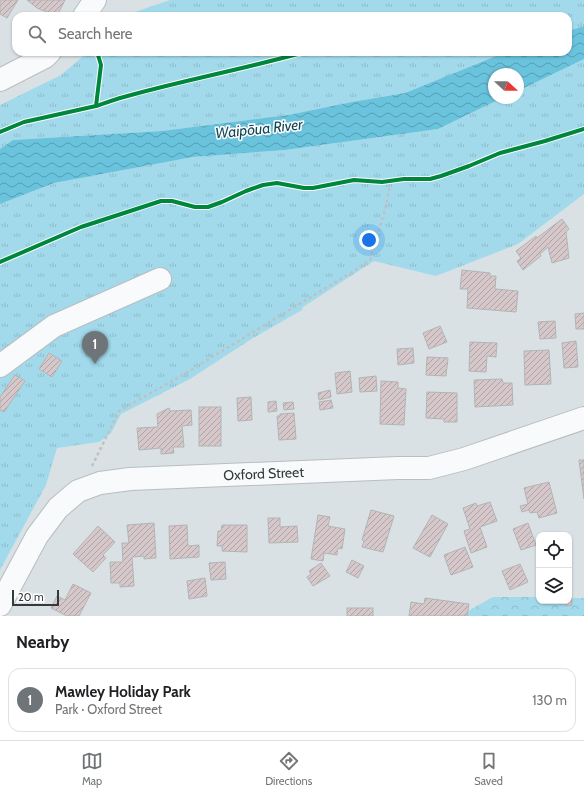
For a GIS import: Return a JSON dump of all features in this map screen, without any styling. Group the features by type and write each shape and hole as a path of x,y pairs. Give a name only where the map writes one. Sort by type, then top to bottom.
{"street":[{"path":"87,12 95,0"},
{"path":"0,80 46,56"},
{"path":"0,366 54,326 160,279"},
{"name":"Oxford Street","path":"0,606 4,580 58,508 78,491 100,483 130,479 430,468 464,459 584,418"}],"path":[{"path":"91,467 119,411 217,355 370,260 385,210 391,181"}],"green space":[{"path":"170,0 584,0 584,26 572,30 572,12 135,12"},
{"path":"83,56 496,56 405,93 288,115 162,131 13,140 0,149 0,105 61,75"},
{"path":"584,59 584,194 518,244 436,276 374,261 303,307 302,310 253,338 190,379 121,414 111,433 99,442 57,448 46,485 0,570 0,204 54,183 193,157 285,150 438,129 490,104 524,104 524,88"},
{"path":"493,597 536,597 536,604 572,604 572,598 584,598 584,616 459,616"}],"water":[{"name":"Waipōua River","path":"584,26 584,59 524,88 524,68 488,68 488,104 490,104 438,129 285,150 193,157 54,183 0,204 0,149 13,140 162,131 288,115 405,93 496,56 572,56 572,30"}],"building":[{"path":"0,0 18,0 7,18 0,14"},
{"path":"27,0 65,0 59,12 47,12 37,8"},
{"path":"562,219 569,229 566,232 569,258 552,263 548,247 540,254 541,256 523,270 517,261 521,258 516,251 536,236 537,238"},
{"path":"462,270 490,273 490,276 496,276 495,289 518,291 516,312 467,308 468,289 460,289"},
{"path":"584,313 584,329 576,329 575,314"},
{"path":"555,321 556,338 540,339 538,322"},
{"path":"440,326 447,342 429,349 423,333"},
{"path":"576,341 578,367 564,368 562,343"},
{"path":"470,342 497,343 496,357 487,356 486,372 469,371"},
{"path":"413,348 414,363 398,365 397,349"},
{"path":"549,350 551,384 525,385 524,351"},
{"path":"49,353 62,361 52,377 39,369"},
{"path":"427,357 448,358 446,376 426,375"},
{"path":"350,371 352,392 337,394 335,373"},
{"path":"15,375 25,381 4,412 0,410 0,397"},
{"path":"376,376 377,391 360,392 359,378"},
{"path":"502,379 503,383 512,383 513,405 475,407 474,380"},
{"path":"381,381 398,382 398,388 406,389 404,425 380,424"},
{"path":"330,390 331,397 319,400 318,393"},
{"path":"427,392 457,393 457,422 444,422 444,419 426,418"},
{"path":"251,397 252,420 238,421 237,398"},
{"path":"331,400 333,408 320,410 319,402"},
{"path":"276,401 277,411 268,412 268,402"},
{"path":"293,402 294,409 284,410 283,403"},
{"path":"199,407 221,407 221,446 199,446"},
{"path":"169,408 170,411 191,410 192,425 182,426 184,447 173,447 174,453 161,454 161,448 139,450 137,428 158,427 157,414"},
{"path":"294,413 296,439 279,440 277,416 280,416 280,414"},
{"path":"579,460 584,460 584,499"},
{"path":"549,482 557,513 539,518 537,512 530,513 529,510 522,512 520,506 528,504 524,488"},
{"path":"490,502 497,521 480,527 487,547 471,553 464,531 470,529 463,508 476,503 477,506"},
{"path":"371,510 394,516 383,552 362,547 364,541 362,540"},
{"path":"318,515 330,517 328,526 345,529 342,549 338,548 337,555 324,553 323,561 311,559"},
{"path":"432,515 448,524 430,557 413,548"},
{"path":"268,518 280,518 280,527 297,526 298,542 269,543"},
{"path":"154,523 156,558 144,559 144,556 132,557 134,586 120,587 120,583 111,583 110,562 123,562 122,543 129,543 127,525"},
{"path":"528,523 536,545 521,550 513,529"},
{"path":"187,525 188,546 199,545 199,557 170,559 169,526"},
{"path":"222,525 247,525 247,552 222,551 222,546 217,546 218,531 221,531"},
{"path":"98,526 115,542 103,555 106,558 93,572 73,554"},
{"path":"465,547 473,567 451,575 444,555"},
{"path":"352,560 364,566 358,578 346,572"},
{"path":"225,562 226,579 211,580 209,563"},
{"path":"321,563 330,576 313,586 307,577 311,574 309,571"},
{"path":"520,564 528,582 510,590 502,571"},
{"path":"205,578 207,596 189,599 187,581"},
{"path":"73,584 91,593 79,616 67,616 51,608 57,596 65,600"},
{"path":"425,598 469,604 467,616 409,616 411,602 424,604"},
{"path":"347,608 373,608 373,616 347,616"}],"cycle path":[{"path":"0,132 24,122 96,106 101,65 98,56"},
{"path":"96,106 122,97 289,56"},
{"path":"0,262 81,227 161,201 172,201 195,207 208,207 263,185 277,183 304,188 313,188 354,180 382,182 404,179 430,179 469,166 500,153 584,129"}],"place":[{"name":"Mawley Holiday Park","path":"95,364"}]}
